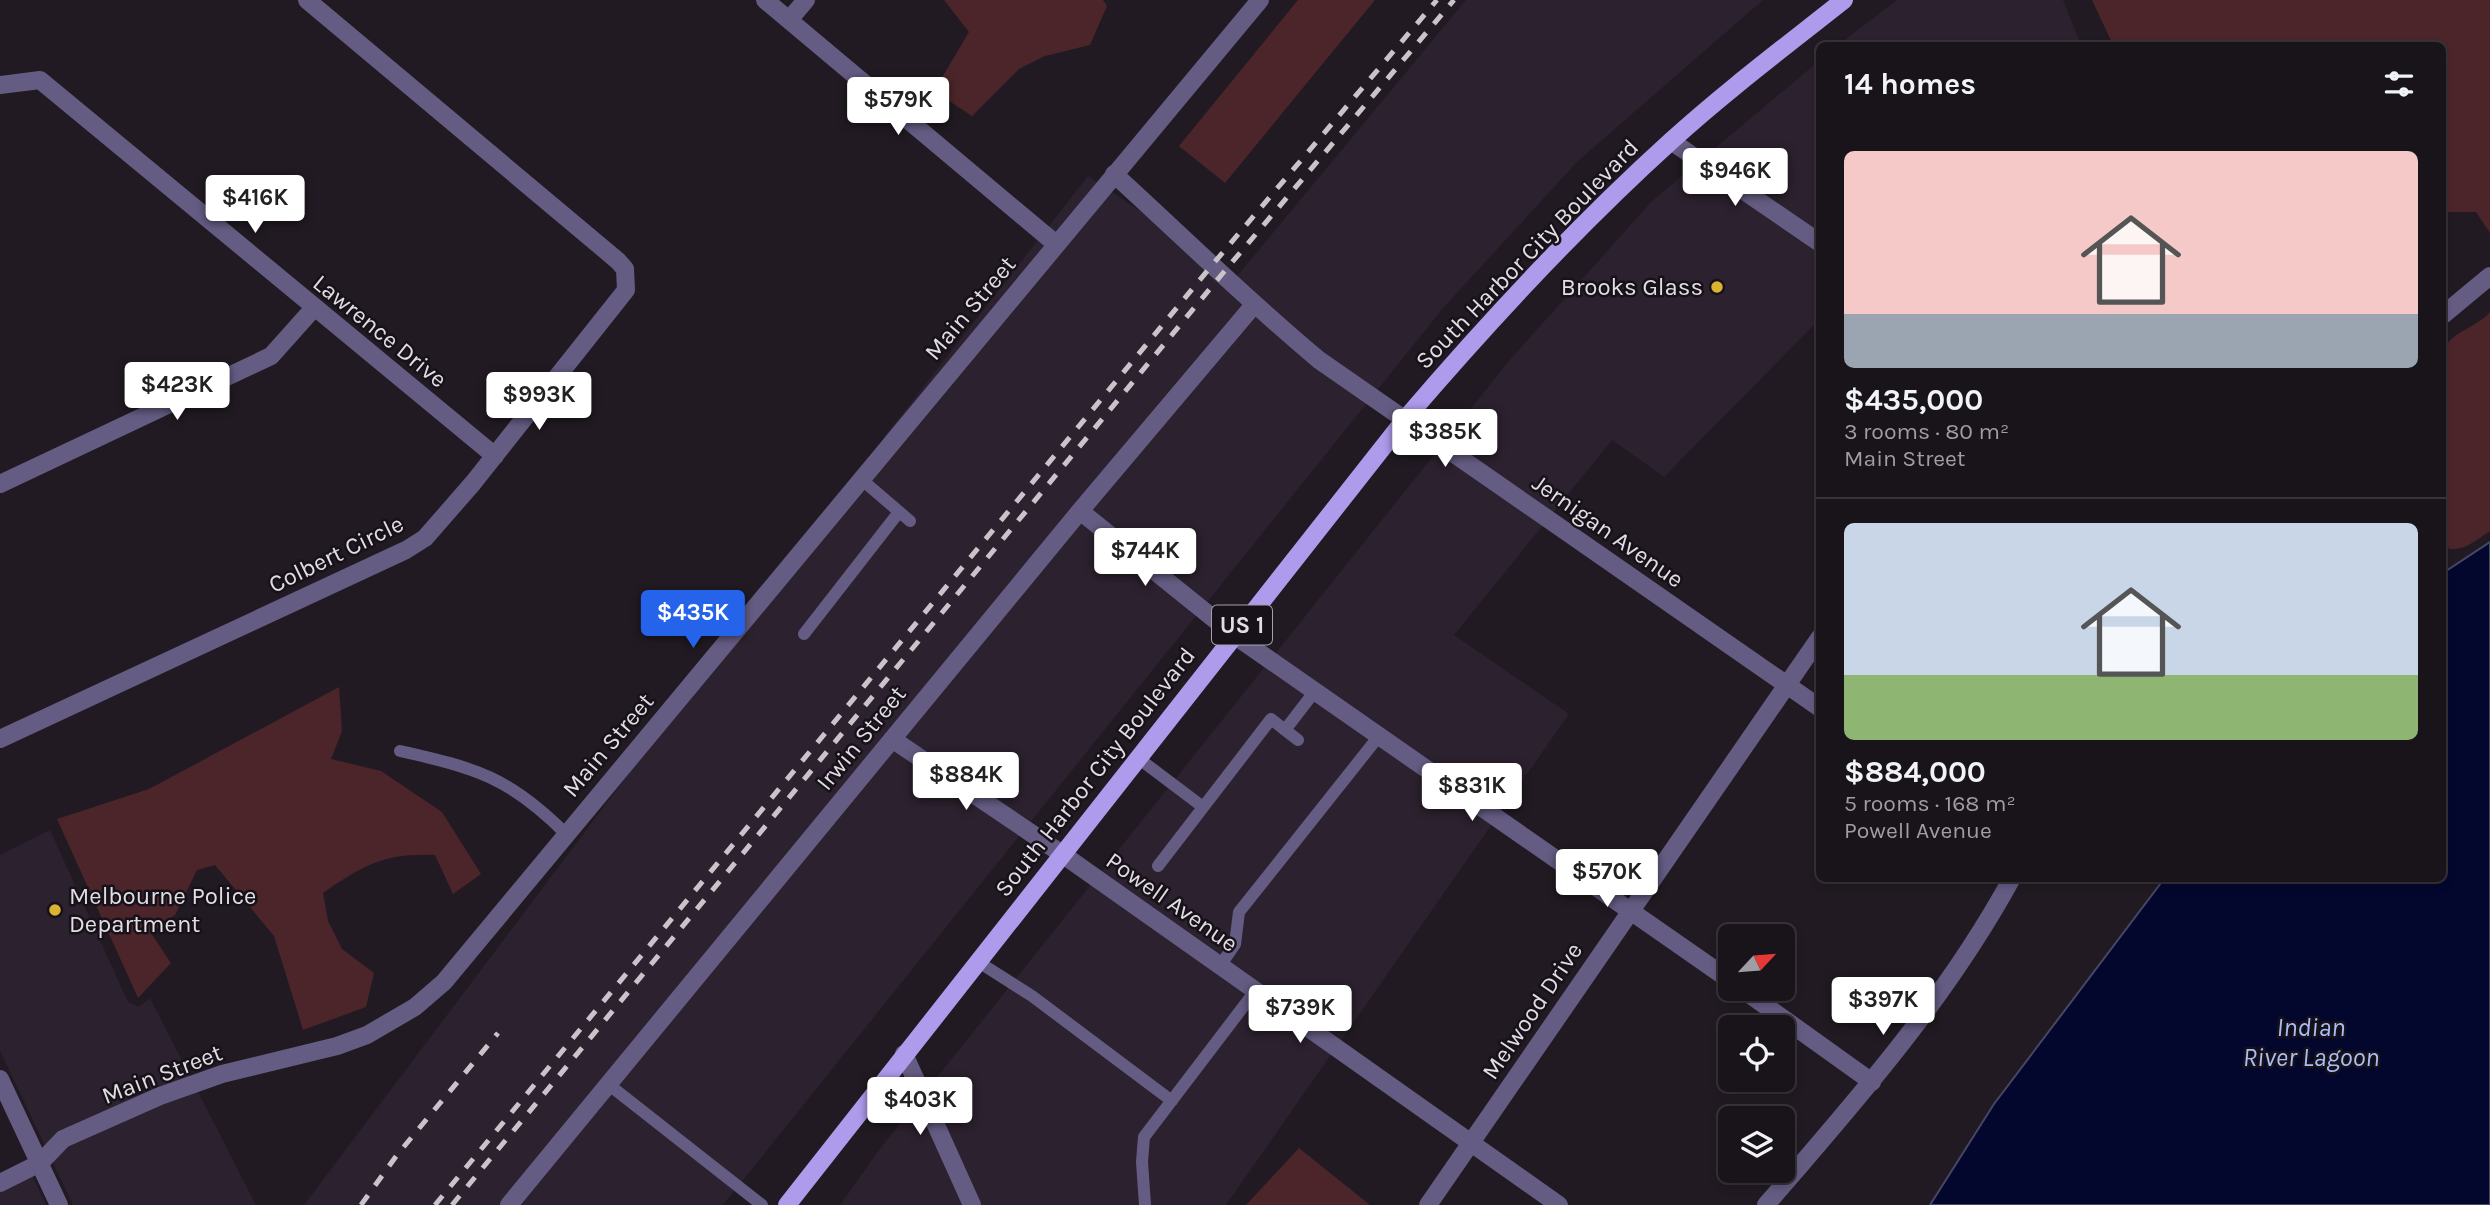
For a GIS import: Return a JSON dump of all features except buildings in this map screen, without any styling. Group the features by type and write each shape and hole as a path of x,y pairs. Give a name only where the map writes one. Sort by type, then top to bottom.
{"main road":[{"name":"South Harbor City Boulevard","path":"787,1205 1406,418 1534,275 1671,141 1844,0"}],"street":[{"name":"Colbert Circle","path":"0,739 411,548 425,538 495,456 626,290 625,269 307,0"},
{"path":"765,0 1056,244"},
{"path":"789,20 806,0"},
{"name":"Main Street","path":"0,1184 40,1163 63,1139 160,1096 222,1074 337,1046 391,1023 444,982 1260,0"},
{"name":"Lawrence Drive","path":"0,85 40,80 313,309 495,456"},
{"path":"1671,141 1816,240"},
{"name":"Jernigan Avenue","path":"1114,174 1223,273 1253,306 1319,360 1816,705"},
{"path":"2446,313 2490,276"},
{"name":"Irwin Street","path":"509,1205 1080,511 1253,306"},
{"path":"0,484 271,356 313,309"},
{"path":"1080,511 1234,635 1718,972"},
{"name":"Melwood Drive","path":"1429,1205 1630,909 1816,643"},
{"name":"Powell Avenue","path":"892,739 1062,854 1559,1205"},
{"path":"1766,1205 1872,1082 1950,981 2010,882"},
{"path":"1759,1001 1872,1082"},
{"path":"904,1054 972,1205"},
{"path":"0,1079 60,1205"}],"lane":[{"path":"861,479 910,521"},
{"path":"804,634 900,512"},
{"path":"1285,730 1315,691"},
{"path":"1158,866 1271,719 1298,740"},
{"path":"1220,965 1235,944 1239,912 1379,736"},
{"path":"400,751 482,771 512,788 566,834"},
{"path":"1138,758 1203,807"},
{"path":"1335,768 1347,776"},
{"path":"977,961 1032,996 1172,1101"},
{"path":"1145,1205 1142,1162 1144,1137 1256,990"},
{"path":"608,1084 762,1205"}],"shaded area":[{"path":"944,0 1103,0 1107,6 1090,45 1045,56 1019,69 972,116 934,91 969,32"},
{"path":"1298,0 1375,0 1225,183 1179,146"},
{"path":"1466,0 1763,0 1578,161 1444,307 723,1205 304,1205 858,469 886,440 884,437 1088,176 1237,276"},
{"path":"1897,0 2063,0 2080,42 1842,42"},
{"path":"2092,0 2490,0 2490,233 2476,212 2446,212 2446,42 2112,42"},
{"path":"1816,63 1816,323 1664,477 1612,440 1454,635 1569,714 1226,1205 840,1205 879,1150 1508,362 1651,202"},
{"path":"2490,312 2490,531 2466,546 2449,549 2446,544 2446,346 2458,334"},
{"path":"339,687 342,731 331,759 381,771 442,812 481,874 453,894 435,855 402,856 363,868 323,893 328,921 342,949 374,973 366,1007 303,1030 274,936 215,865 197,870 175,915 151,933 171,963 138,998 57,819 149,789"},
{"path":"50,830 128,1002 139,1007 150,998 256,1205 73,1205 0,1051 0,855"},
{"path":"1299,1148 1370,1205 1246,1205"},
{"path":"32,1175 46,1205 0,1205 0,1191"}],"water":[{"name":"Indian River Lagoon","path":"2490,542 2490,1205 1930,1205 1994,1104 2162,882 2446,882 2446,571"}],"railway":[{"path":"435,1205 1213,264 1437,0"},
{"path":"452,1205 1223,273 1454,0"},
{"path":"361,1205 397,1155 498,1033"}],"place":[{"name":"Brooks Glass","path":"1717,287"},
{"name":"Melbourne Police Department","path":"55,910"}]}
